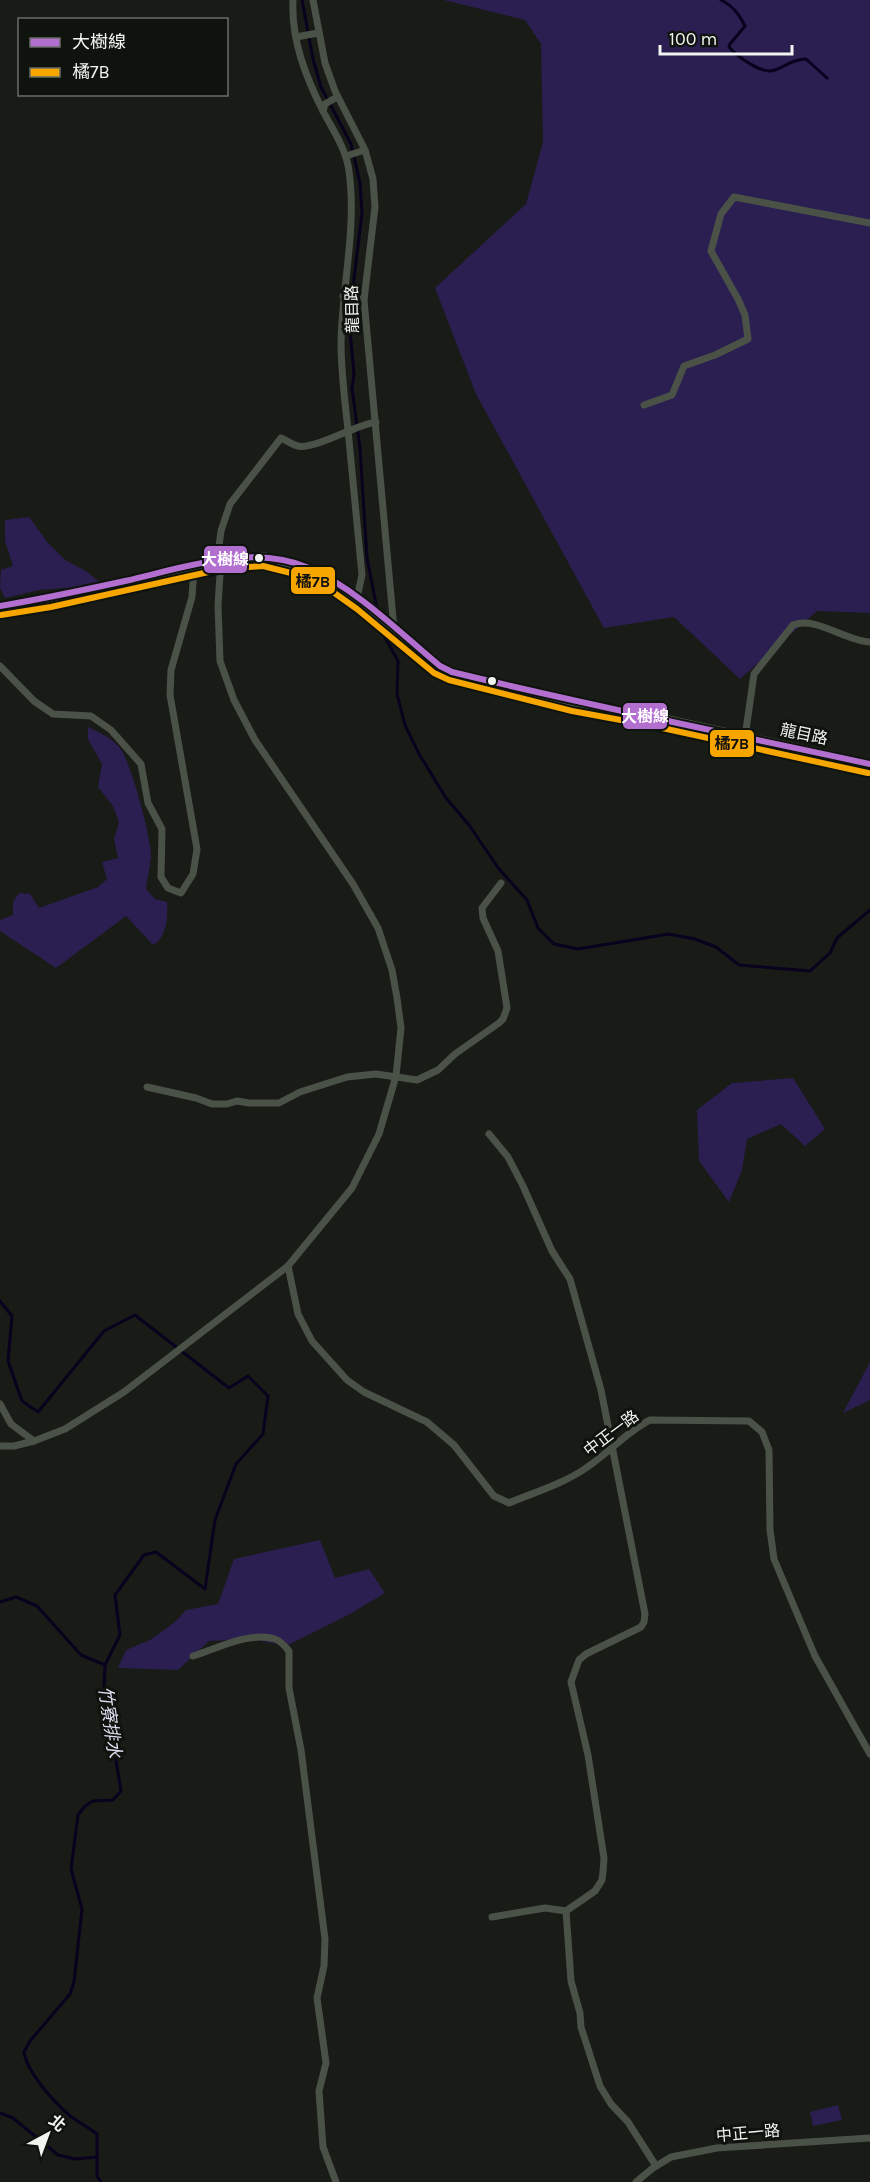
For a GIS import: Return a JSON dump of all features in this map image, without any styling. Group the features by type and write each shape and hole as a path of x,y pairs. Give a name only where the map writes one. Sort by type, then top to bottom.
{"street":[{"name":"龍目路","path":"293,0 292,14 303,66 348,155 352,205 341,345 351,429 362,575 360,600 440,666 452,672 574,702 870,764"},
{"name":"龍目路","path":"313,0 316,33 336,98 363,151 373,179 375,207 361,300 394,629"},
{"path":"298,37 316,33"},
{"path":"324,108 336,98"},
{"path":"348,155 363,151"},
{"path":"644,405 672,394 684,366 715,355 748,339 744,315 738,299 711,251 721,213 734,197 870,224"},
{"path":"344,296 361,300"},
{"path":"0,1446 14,1446 34,1441 65,1429 124,1392 288,1266 352,1188 379,1134 396,1076 401,1028 392,970 378,928 353,884 255,740 234,700 220,662 218,605 221,560 219,546 230,504 281,438 306,447 372,423"},
{"path":"0,606 194,568 221,560 264,557 306,567 331,579 360,600"},
{"path":"0,666 34,701 53,714 91,716 111,730 141,764 148,802 162,829 161,877 168,888 181,893 193,874 196,849 170,695 171,670 192,597 194,568"},
{"path":"745,737 754,674 793,625 811,623 858,642 870,642"},
{"path":"147,1087 212,1104 237,1101 279,1103 300,1092 347,1077 376,1074 417,1080 438,1070 503,1019 507,1008 498,951 483,918 482,908 501,883"},
{"path":"489,1134 508,1157 552,1251 570,1280 601,1390 643,1599 644,1622 641,1627 586,1654 579,1660 573,1671 571,1682 588,1755 604,1858 602,1880 595,1891 566,1911 545,1908 492,1917"},
{"name":"中正一路","path":"288,1266 298,1314 312,1341 347,1380 364,1392 427,1422 454,1445 494,1496 509,1503 561,1482 586,1468 639,1425 650,1420 749,1421 762,1432 769,1450 770,1530 774,1559 815,1656 870,1754"},
{"path":"0,1404 11,1424 34,1441"},
{"path":"193,1656 234,1641 252,1638 273,1638 281,1642 289,1651 289,1688 301,1750 326,1939 324,1966 317,1998 326,2063 319,2091 323,2147 336,2182"},
{"path":"566,1911 571,1981 580,2013 581,2027 600,2086 611,2104 628,2122 656,2166"},
{"name":"中正一路","path":"636,2182 671,2157 717,2148 870,2138"}],"shaded area":[{"path":"444,0 870,0 870,613 817,611 740,679 674,617 604,628 476,394 435,288 526,204 543,142 541,44 525,20"},
{"path":"29,517 48,543 65,560 86,571 103,585 39,590 5,598 0,588 1,570 13,566 5,541 5,520"},
{"path":"88,727 116,744 124,754 129,766 150,848 151,857 146,889 155,899 167,902 167,920 164,932 153,945 126,916 56,968 0,931 0,920 13,915 13,902 19,893 30,894 39,908 98,887 107,879 102,862 118,858 114,839 119,822 113,806 98,787 102,764 88,739"},
{"path":"793,1078 825,1129 805,1146 781,1124 747,1139 742,1170 729,1202 699,1161 697,1110 732,1083"},
{"path":"870,1362 870,1400 843,1413"},
{"path":"320,1540 335,1578 369,1569 385,1593 350,1614 286,1646 253,1639 209,1641 178,1670 118,1668 126,1650 150,1640 175,1622 186,1610 218,1604 234,1559"},
{"path":"838,2105 842,2120 813,2126 810,2112"}],"waterway":[{"path":"302,0 313,59 321,87 351,144 360,183 362,213 349,320 354,374 352,388 360,448 367,558 377,609"},
{"path":"721,0 735,11 745,26 729,47 738,56 757,68 770,71 806,59 827,78"},
{"path":"379,618 381,630 398,661 397,694 405,725 419,754 446,798 469,825 499,869 527,900 538,928 554,944 578,949 669,934 695,939 716,947 739,965 810,971 830,953 837,938 870,910"},
{"name":"竹寮排水","path":"0,1301 12,1316 8,1361 22,1401 38,1412 104,1331 135,1315 229,1388 248,1376 268,1396 263,1434 236,1464 215,1520 205,1589 156,1552 144,1555 115,1595 120,1635 105,1665 104,1687 121,1791 113,1800 93,1801 85,1806 78,1815 71,1869 82,1909 74,1982 70,1994 30,2041 24,2052 35,2077 49,2094 69,2115 97,2134 97,2176 101,2182"},
{"path":"0,1602 16,1597 37,1606 81,1655 105,1665"},
{"path":"0,2113 13,2118 58,2155 75,2159 97,2157"}],"transit line":[{"name":"大樹線","path":"0,606 217,560 264,558 287,561 309,568 344,588 378,612 440,666 452,672 870,764"},
{"name":"橘7B","path":"1,615 51,607 222,569 263,566 303,576 326,587 357,609 434,673 449,680 572,711 653,726 868,773"}]}
